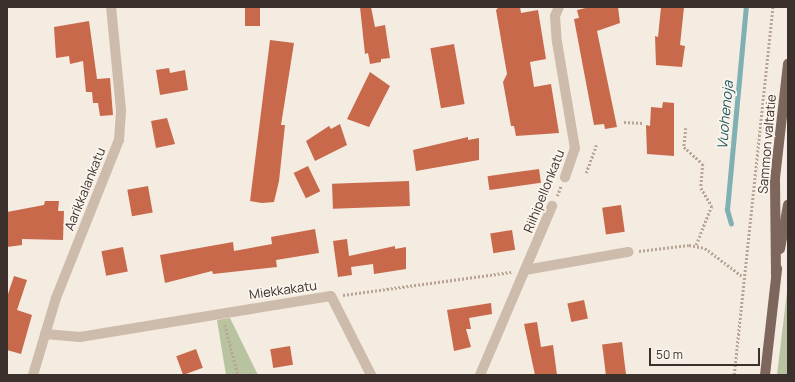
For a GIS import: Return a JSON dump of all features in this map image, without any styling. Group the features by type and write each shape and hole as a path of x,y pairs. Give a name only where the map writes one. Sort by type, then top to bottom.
{"main road":[{"name":"Sammon valtatie","path":"776,275 775,178 788,64"},
{"name":"Sammon valtatie","path":"765,375 776,275 788,206"}],"street":[{"name":"Aarikkalankatu","path":"33,375 45,334 119,140 121,110 110,7"},
{"name":"Riihipellonkatu","path":"559,7 555,16 557,42 575,148 565,177"},
{"name":"Riihipellonkatu","path":"480,375 552,206"},
{"path":"525,270 628,252"},
{"name":"Miekkakatu","path":"45,334 80,337 331,296"},
{"path":"331,296 371,375"}],"path":[{"path":"734,375 742,276 773,7"},
{"path":"624,122 643,123"},
{"path":"686,128 684,147 703,164 701,188 712,206 696,246"},
{"path":"586,173 596,144"},
{"name":"Riihipellonkatu","path":"552,206 565,177"},
{"path":"628,252 696,246 705,248 742,276"},
{"name":"Miekkakatu","path":"331,296 525,270"},
{"path":"223,313 238,375"}],"green space":[{"path":"788,285 788,375 777,375 786,300"},
{"path":"230,318 258,375 226,375 217,320"}],"building":[{"path":"245,7 260,7 260,26 245,26"},
{"path":"360,7 371,7 375,27 385,25 390,58 381,59 381,62 370,64 368,53 365,54"},
{"path":"499,7 520,7 521,13 538,10 546,59 530,62 534,87 551,84 559,133 516,136 514,126 511,126 503,82 507,74 496,10"},
{"path":"590,7 618,7 620,23 597,31 617,127 605,129 604,124 594,125 574,19 579,18 577,10"},
{"path":"661,7 684,7 680,45 685,46 682,67 656,65 655,36 658,37"},
{"path":"89,21 97,79 110,78 113,115 100,116 98,103 93,103 92,92 86,92 83,61 70,64 69,56 56,58 54,27"},
{"path":"270,40 294,43 281,125 285,125 279,181 274,202 262,203 250,201"},
{"path":"454,44 465,104 441,108 430,48"},
{"path":"169,68 170,73 185,70 188,90 160,95 156,70"},
{"path":"370,72 390,86 369,127 347,119"},
{"path":"663,102 674,103 674,156 647,154 646,125 650,126 651,107 662,108"},
{"path":"167,118 175,144 156,148 151,121"},
{"path":"340,124 347,145 315,161 306,141 329,126 331,129"},
{"path":"468,137 468,140 479,138 479,160 416,171 413,150"},
{"path":"308,166 320,191 306,198 294,173"},
{"path":"539,169 541,183 489,190 488,176"},
{"path":"409,181 410,206 333,209 332,184"},
{"path":"148,186 153,213 132,216 127,190"},
{"path":"45,201 59,201 58,211 64,211 63,240 22,239 22,245 7,247 7,212 44,205"},
{"path":"621,205 625,232 606,234 602,208"},
{"path":"315,229 319,253 276,260 277,267 213,274 212,271 165,283 160,255 233,242 234,251 272,244 271,237"},
{"path":"512,230 515,250 493,253 490,233"},
{"path":"347,239 349,256 395,246 395,249 406,247 406,269 374,274 373,264 351,267 352,275 338,277 333,241"},
{"path":"123,247 128,272 106,276 101,251"},
{"path":"14,276 27,280 17,310 32,315 21,354 7,350 7,297"},
{"path":"584,300 588,319 571,322 567,304"},
{"path":"491,303 492,314 469,318 471,329 466,329 471,347 454,351 447,310"},
{"path":"537,322 541,347 553,345 557,375 535,375 524,324"},
{"path":"622,342 626,375 606,375 602,344"},
{"path":"290,346 293,365 273,368 270,349"},
{"path":"196,349 203,368 183,375 176,356"}],"waterway":[{"name":"Vuohenoja","path":"731,224 727,210 746,7"}]}
